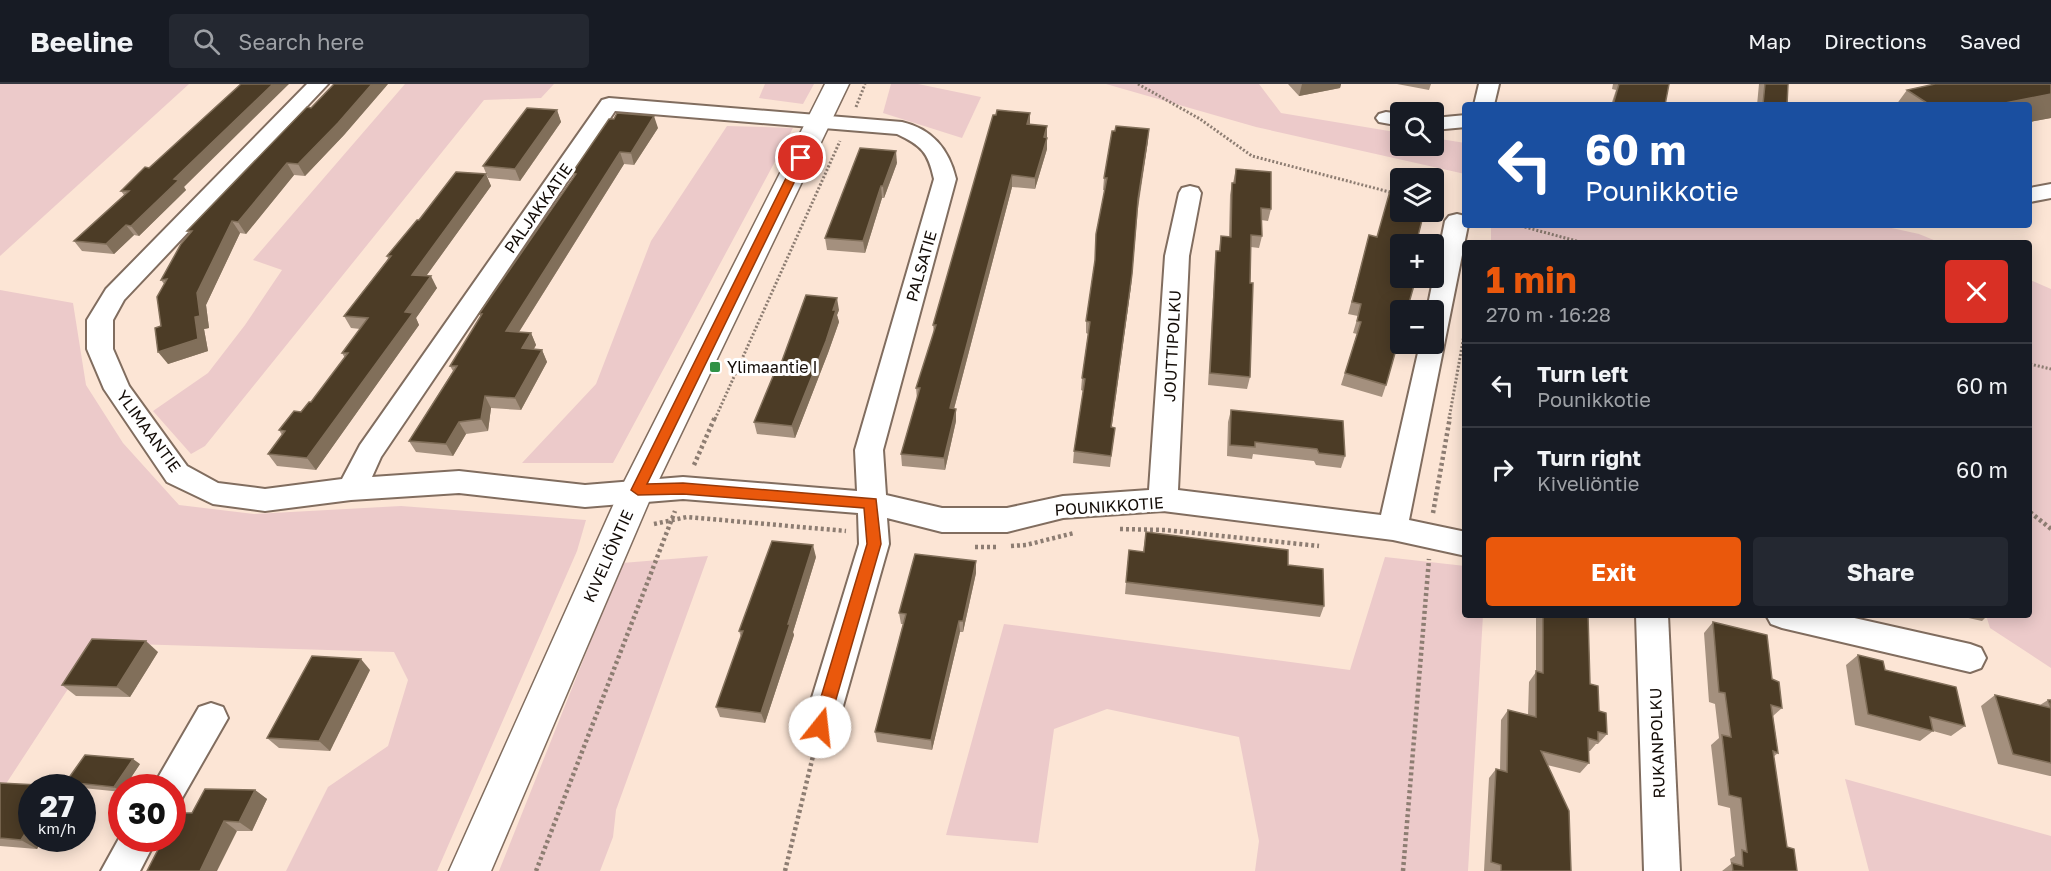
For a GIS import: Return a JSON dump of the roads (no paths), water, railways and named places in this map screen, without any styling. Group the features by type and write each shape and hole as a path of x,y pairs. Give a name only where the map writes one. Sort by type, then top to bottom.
{"street":[{"name":"YLIMAANTIE","path":"318,84 115,296 100,320 100,349 117,389 177,474 213,493 265,500 351,489 459,482 585,496 638,490"},
{"name":"KIVELIÖNTIE","path":"470,871 638,490 756,245 837,84"},
{"path":"1485,102 1489,84"},
{"name":"PALJAKKATIE","path":"351,489 370,452 609,104 820,120"},
{"name":"PALSATIE","path":"820,120 902,128 929,141 941,157 945,179 869,450 874,544 820,727"},
{"path":"1444,123 1462,121"},
{"path":"2032,195 2051,191"},
{"name":"JOUTTIPOLKU","path":"1163,500 1177,256 1190,193"},
{"path":"1441,300 1456,221"},
{"path":"1394,528 1431,354"},
{"name":"POUNIKKOTIE","path":"638,490 683,488 871,503 942,520 1007,520 1063,507 1163,500 1394,528 1462,542"},
{"name":"RUKANPOLKU","path":"1652,618 1662,871"},
{"path":"1795,618 1970,658"},
{"path":"178,774 211,718"},
{"path":"119,871 131,852"}],"place":[{"name":"Ylimaantie I","path":"715,367"}]}
